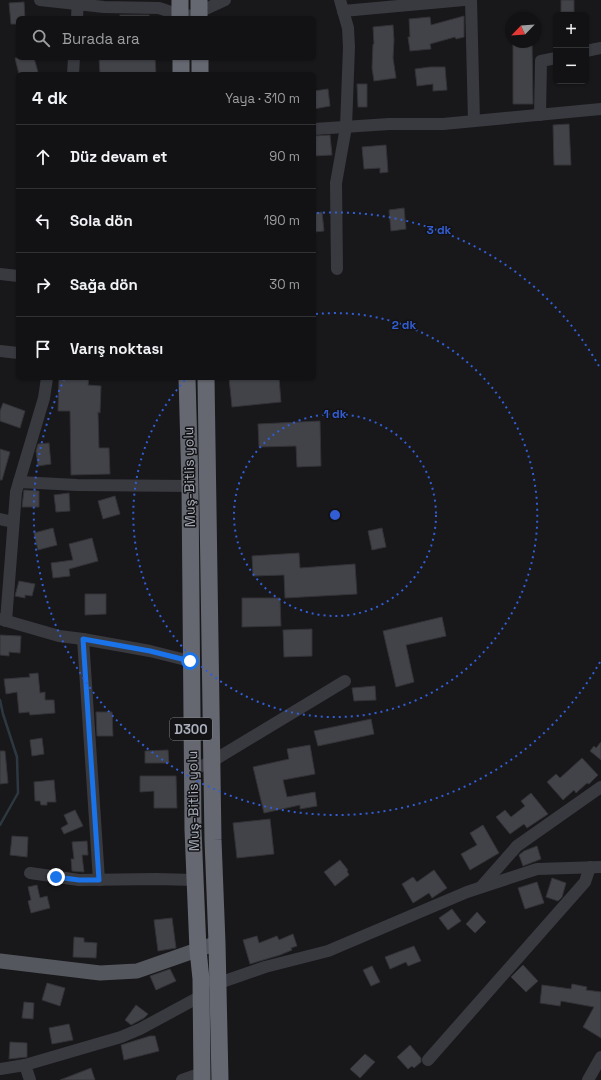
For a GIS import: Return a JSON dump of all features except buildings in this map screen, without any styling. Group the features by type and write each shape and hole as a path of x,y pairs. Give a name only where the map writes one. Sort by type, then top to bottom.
{"highway":[{"path":"181,60 181,72"},
{"path":"200,60 200,72"},
{"name":"Muş-Bitlis yolu","path":"187,380 190,486 190,661 192,770 198,950 201,979 202,1076"},
{"name":"Muş-Bitlis yolu","path":"206,380 213,840 218,943 220,1080"}],"main road":[{"path":"0,962 100,973 137,971 218,943"}],"street":[{"path":"40,0 78,2 104,7 159,8 199,12 225,0"},
{"path":"337,269 336,183 346,127 349,47 348,28 341,5 464,0"},
{"path":"471,0 474,121"},
{"path":"77,16 78,2"},
{"path":"589,50 601,48"},
{"path":"540,115 541,61 553,59"},
{"path":"73,72 74,60"},
{"path":"316,129 389,124 443,124 601,109"},
{"path":"0,274 16,276"},
{"path":"0,351 16,353"},
{"path":"46,380 44,398 16,492 3,620 59,636 150,651 190,661"},
{"path":"18,482 77,486 190,486"},
{"path":"0,519 13,522"},
{"path":"83,639 99,880"},
{"path":"192,770 212,762 345,681"},
{"path":"480,888 516,846 601,787"},
{"path":"201,979 218,983 266,967 328,951 467,892 537,870 596,867"},
{"path":"428,1060 585,882 596,867"},
{"path":"30,873 79,880 195,880"},
{"path":"0,1069 25,1064 131,1033 201,996"},
{"path":"588,1080 601,1057"},
{"path":"25,1064 30,1080"},
{"path":"182,1080 202,1076"}],"waterway":[{"path":"0,700 17,757 18,793 0,825"}],"route":[{"path":"56,877 79,880 99,880 83,639 150,651 190,661"}]}
